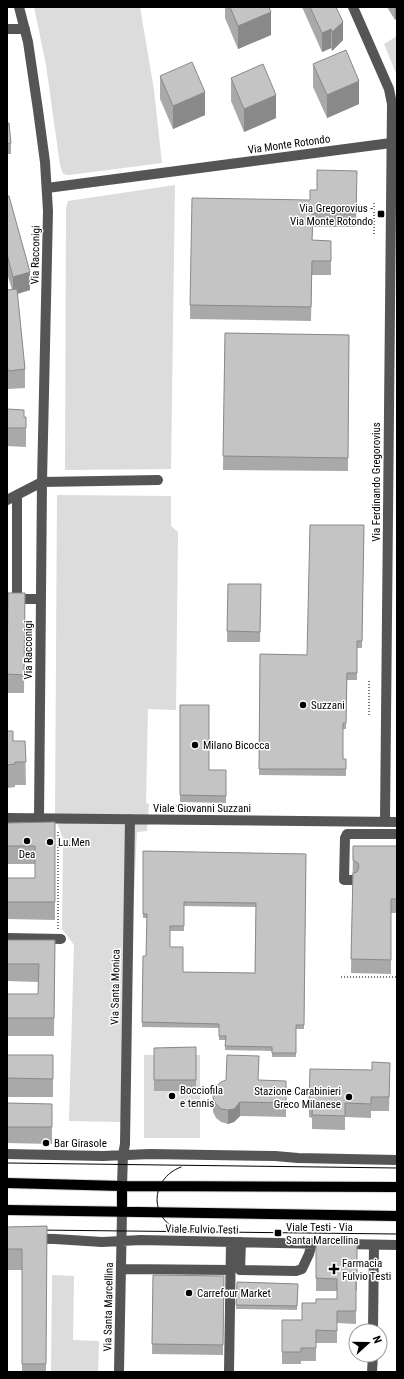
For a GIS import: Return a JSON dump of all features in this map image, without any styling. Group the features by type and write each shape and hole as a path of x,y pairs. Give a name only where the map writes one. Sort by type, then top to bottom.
{"main road":[{"path":"7,1183 122,1186 397,1187"},
{"path":"122,1186 122,1212"},
{"name":"Viale Fulvio Testi","path":"7,1210 397,1216"}],"street":[{"name":"Via Racconigi","path":"19,7 25,29 37,102 47,188 40,598 39,819"},
{"path":"353,7 390,92 392,104 391,143"},
{"path":"7,29 25,29"},
{"name":"Via Monte Rotondo","path":"47,188 391,143"},
{"name":"Via Ferdinando Gregorovius","path":"386,822 391,143"},
{"path":"7,500 42,482 158,480"},
{"path":"17,495 12,589 17,599 40,598"},
{"name":"Viale Giovanni Suzzani","path":"7,818 397,822"},
{"name":"Via Santa Monica","path":"122,1186 123,1155 125,1144 130,820"},
{"path":"353,880 344,880 345,838 347,834 397,834"},
{"path":"7,938 60,935"},
{"path":"7,1154 267,1155 298,1158 397,1160"},
{"name":"Via Santa Marcellina","path":"119,1372 122,1212"},
{"name":"Viale Fulvio Testi","path":"7,1238 102,1242 141,1240 397,1245"},
{"path":"236,1242 240,1270 296,1271 302,1269 312,1243"},
{"path":"229,1372 230,1270 236,1242"},
{"path":"373,1323 374,1245"},
{"path":"121,1269 230,1270"}],"path":[{"path":"374,202 374,234"},
{"path":"369,680 369,715"},
{"path":"167,806 197,806"},
{"path":"58,832 60,935"},
{"path":"341,977 397,977"}],"shaded area":[{"path":"34,7 140,7 154,90 162,163 69,175 63,174 60,165 46,65"},
{"path":"397,36 397,76 384,44"},
{"path":"175,185 171,469 65,470 66,208 68,201"},
{"path":"57,495 171,496 171,526 178,532 176,710 148,709 146,803 149,804 147,831 137,832 123,1122 69,1121 74,945 62,929 63,839 55,817"},
{"name":"Bocciofila e tennis","path":"144,1055 200,1055 200,1138 144,1138"},
{"path":"52,1275 74,1276 73,1340 99,1341 98,1372 51,1372"}],"building":[{"path":"230,7 269,7 271,12 238,26"},
{"path":"310,7 336,7 343,22 332,32 331,29 322,33"},
{"path":"346,50 359,81 327,95 313,64"},
{"path":"192,62 205,92 173,106 160,76"},
{"path":"263,64 276,95 244,109 231,78"},
{"path":"7,123 9,123 11,143 7,144"},
{"path":"317,170 357,171 356,214 313,213 312,240 331,241 331,261 312,261 311,307 190,305 192,198 310,200 310,190 317,190"},
{"path":"7,196 9,196 30,272 13,277 7,254"},
{"path":"17,289 25,369 8,371 7,290"},
{"path":"225,333 349,335 348,458 223,456"},
{"path":"7,409 24,410 24,417 26,417 26,428 7,428"},
{"path":"310,525 364,525 362,641 357,641 357,673 347,673 346,723 343,723 343,759 346,759 346,769 259,769 260,654 307,655"},
{"path":"228,584 261,584 260,632 227,631"},
{"path":"8,593 25,593 24,675 7,674"},
{"name":"Milano Bicocca","path":"180,705 209,705 209,770 226,770 226,796 180,795"},
{"path":"7,731 13,731 13,741 25,741 26,762 15,762 15,764 7,765"},
{"path":"55,822 55,902 7,902 7,878 35,878 35,846 7,846 7,823"},
{"path":"353,846 397,846 397,899 391,899 391,960 351,959 353,873 357,872 359,867 358,863 353,860"},
{"path":"143,851 306,854 304,1025 296,1025 296,1053 272,1053 272,1047 225,1046 226,1036 219,1036 219,1024 142,1022 143,956 146,956 147,914 143,914","holes":["184,902 256,903 255,973 183,972 183,947 170,947 170,926 184,926"]},
{"path":"7,940 55,940 54,1018 7,1018 7,994 38,994 39,964 7,964"},
{"path":"196,1047 196,1080 154,1080 154,1048"},
{"path":"7,1055 53,1055 53,1079 7,1078"},
{"path":"227,1055 259,1056 258,1080 286,1081 286,1103 240,1102 234,1109 221,1109 213,1098 213,1093 216,1086 226,1080"},
{"name":"Stazione Carabinieri Greco Milanese","path":"372,1062 390,1063 389,1097 371,1097 371,1104 345,1103 345,1116 312,1115 313,1104 309,1104 310,1069 372,1070"},
{"path":"7,1103 52,1104 52,1127 7,1127"},
{"path":"47,1226 46,1364 22,1364 22,1249 7,1249 7,1227"},
{"path":"316,1241 357,1241 356,1311 337,1311 337,1331 316,1330 316,1348 301,1348 301,1352 282,1352 282,1320 302,1320 302,1303 316,1303 316,1299 337,1299 337,1279 316,1278"},
{"path":"153,1275 224,1276 223,1345 152,1344"},
{"path":"237,1282 298,1284 297,1306 236,1305"}],"tram line":[{"path":"7,1163 397,1168"},
{"path":"181,1167 170,1173 163,1181 158,1190 157,1199 158,1209 163,1218 170,1226 181,1231"},
{"path":"35,1230 397,1234"}],"place":[{"name":"Via Gregorovius - Via Monte Rotondo","path":"381,214"},
{"name":"Suzzani","path":"303,705"},
{"name":"Milano Bicocca","path":"195,745"},
{"name":"Dea","path":"27,841"},
{"name":"Lu.Men","path":"50,842"},
{"name":"Bocciofila e tennis","path":"172,1096"},
{"name":"Stazione Carabinieri Greco Milanese","path":"349,1097"},
{"name":"Bar Girasole","path":"46,1143"},
{"name":"Viale Testi - Via Santa Marcellina","path":"278,1233"},
{"name":"Farmacia Fulvio Testi","path":"334,1269"},
{"name":"Carrefour Market","path":"189,1293"}]}
